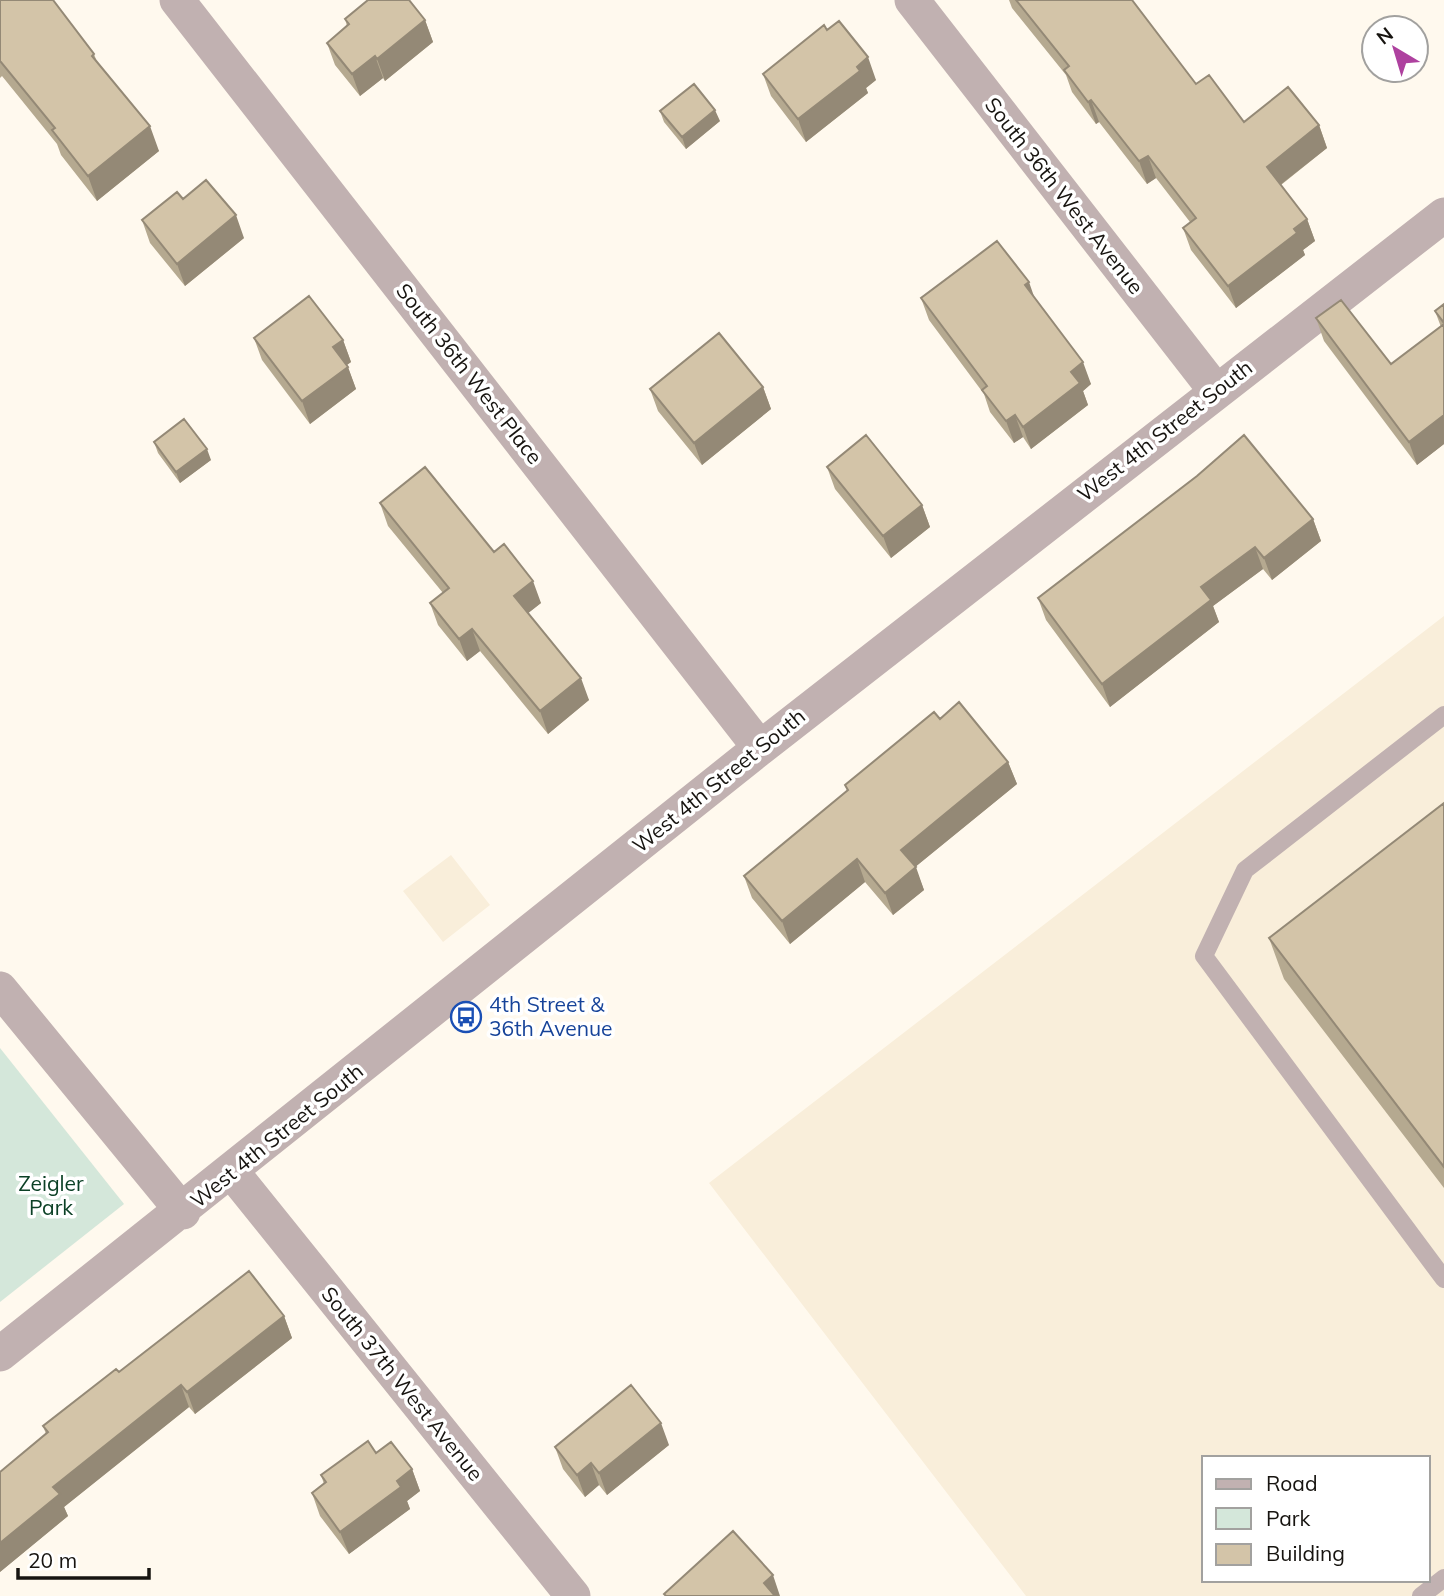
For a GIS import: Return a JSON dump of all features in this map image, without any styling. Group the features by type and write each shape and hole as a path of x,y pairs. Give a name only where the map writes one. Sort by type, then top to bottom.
{"street":[{"name":"South 36th West Place","path":"177,0 760,748"},
{"name":"South 36th West Avenue","path":"912,0 1216,391"},
{"name":"West 4th Street South","path":"0,1354 183,1212 760,748 1444,215"},
{"path":"0,989 183,1212"},
{"name":"South 37th West Avenue","path":"232,1172 573,1596"}],"lane":[{"path":"1444,715 1245,870 1204,956 1444,1279"},
{"path":"1421,1596 1444,1578"}],"shaded area":[{"path":"1444,616 1444,1596 1026,1596 709,1183"},
{"path":"451,855 490,905 443,942 403,891"}],"green space":[{"name":"Zeigler Park","path":"0,1048 124,1204 0,1302"}],"building":[{"path":"0,0 53,0 94,54 92,56 150,126 88,176 52,130 55,128 0,61"},
{"path":"368,0 409,0 425,20 377,59 375,56 352,74 327,43 349,24 345,19"},
{"path":"1016,0 1132,0 1196,84 1209,75 1244,122 1288,87 1319,125 1267,167 1307,219 1294,229 1297,233 1228,286 1183,228 1196,218 1148,156 1139,161 1091,100 1088,102 1064,70 1069,66"},
{"path":"839,21 868,57 857,67 860,71 798,119 763,74 824,25 827,30"},
{"path":"694,84 715,110 682,137 660,111"},
{"path":"206,180 236,215 177,264 142,220 177,192 183,199"},
{"path":"997,241 1029,282 1025,285 1083,362 1071,372 1080,383 1023,427 1015,415 1006,421 982,390 987,386 921,298"},
{"path":"309,296 343,340 333,347 348,367 302,401 254,338"},
{"path":"1341,300 1391,364 1444,324 1444,415 1409,442 1316,318"},
{"path":"1444,304 1444,323 1435,311"},
{"path":"719,333 763,387 694,443 650,389"},
{"path":"184,419 207,449 176,472 154,442"},
{"path":"866,435 922,505 883,536 827,467"},
{"path":"1244,435 1313,519 1264,558 1255,547 1201,587 1211,600 1102,684 1038,598 1197,476"},
{"path":"425,467 494,552 504,544 533,581 514,596 581,678 540,711 472,629 459,639 430,603 449,588 380,503"},
{"path":"959,702 1008,762 901,850 916,867 885,893 857,859 782,921 744,876 848,790 845,785 934,712 940,719"},
{"path":"1444,803 1444,1167 1269,938"},
{"path":"249,1271 284,1316 187,1392 181,1385 53,1487 60,1494 0,1543 0,1472 48,1432 43,1426 116,1369 119,1372"},
{"path":"631,1385 661,1423 599,1473 591,1463 577,1475 555,1447"},
{"path":"368,1441 376,1453 391,1442 412,1469 397,1481 401,1487 340,1532 312,1493 326,1482 321,1475"},
{"path":"733,1531 773,1575 764,1583 775,1596 664,1594"}],"place":[{"name":"4th Street & 36th Avenue","path":"466,1017"}]}
